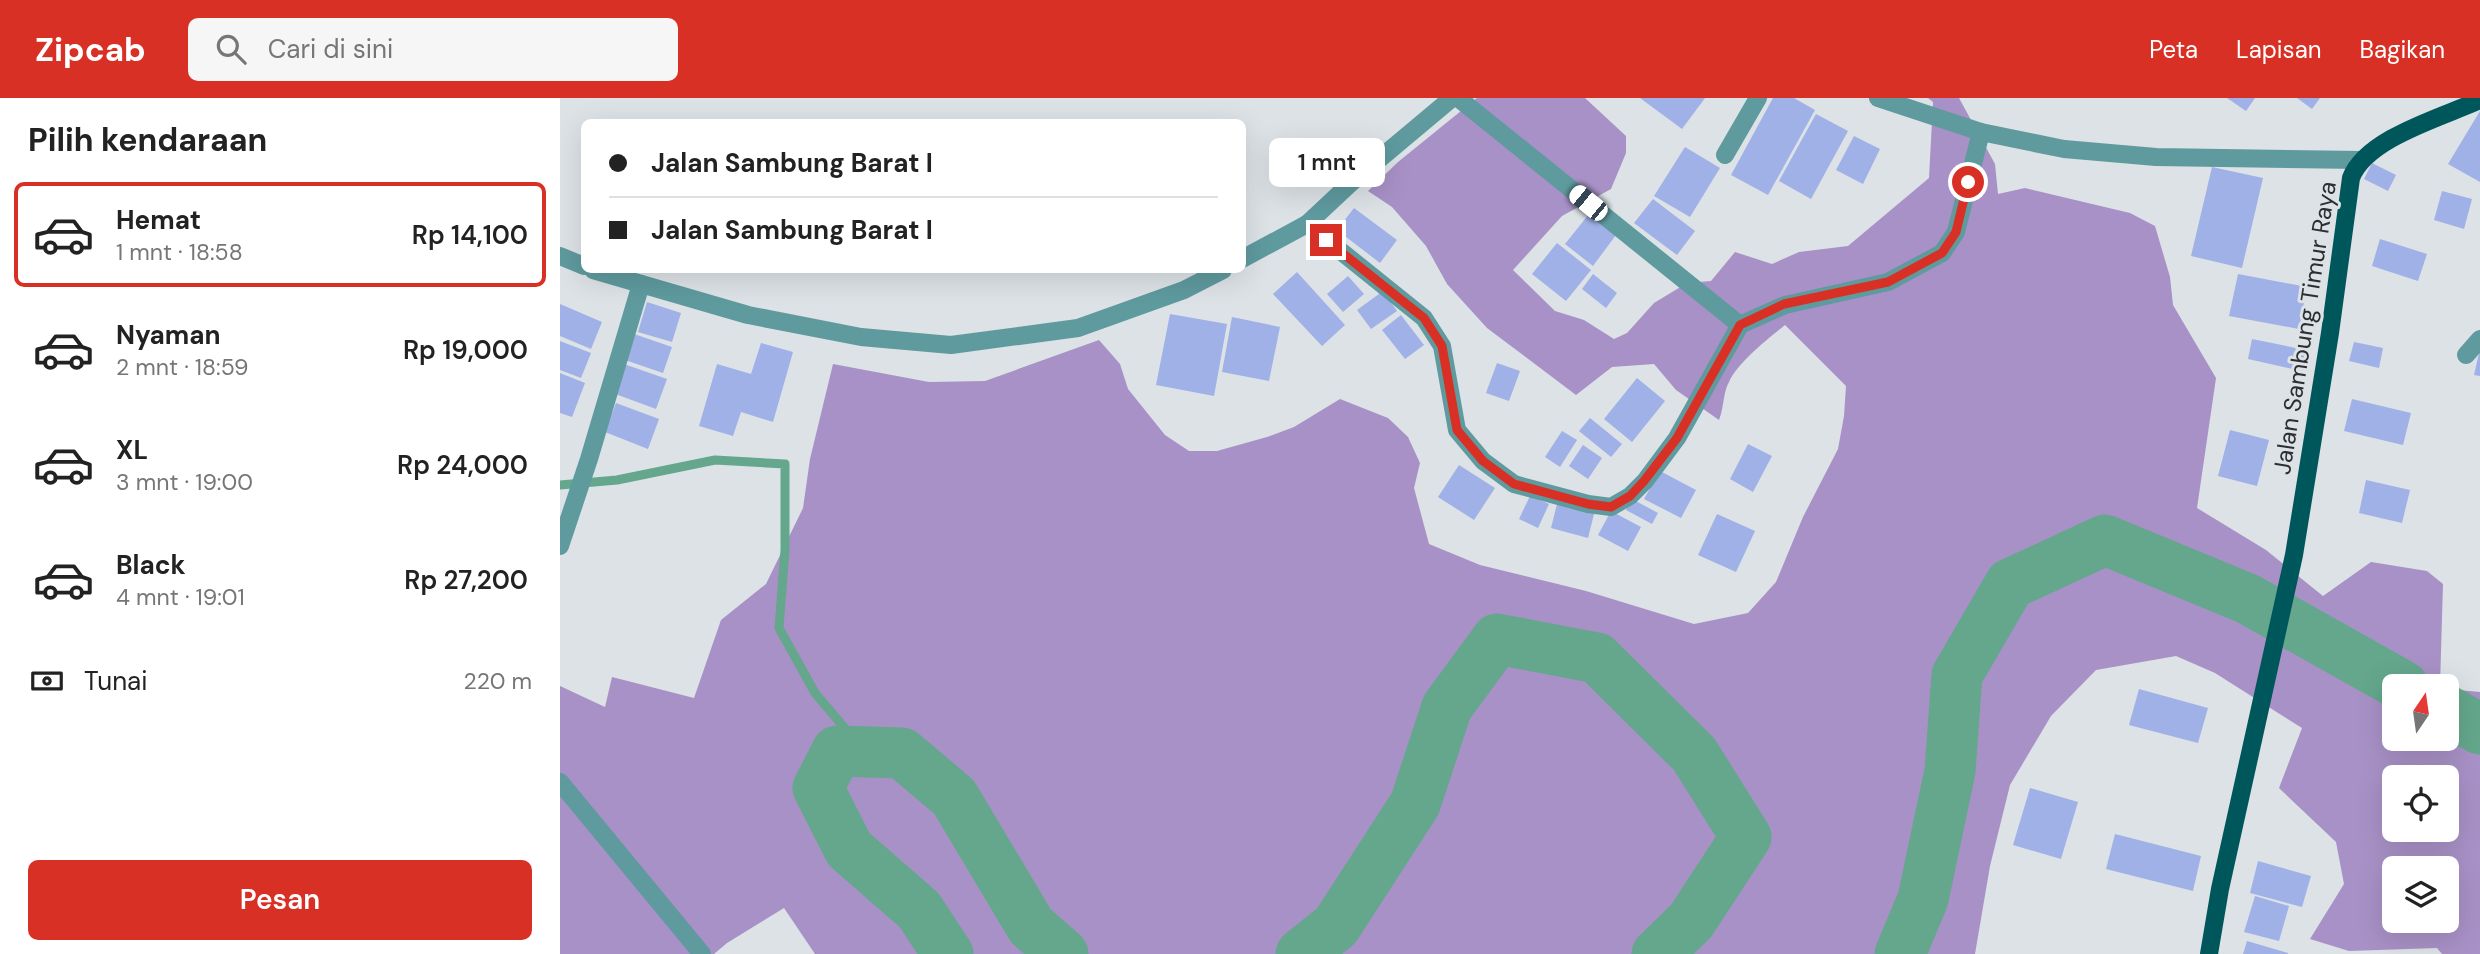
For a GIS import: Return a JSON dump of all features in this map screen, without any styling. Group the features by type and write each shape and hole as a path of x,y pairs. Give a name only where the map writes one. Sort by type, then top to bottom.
{"main road":[{"name":"Jalan Sambung Timur Raya","path":"2209,954 2220,889 2294,555 2330,333 2351,178 2361,160 2406,132 2480,100"}],"street":[{"path":"1246,257 1307,225 1353,181 1452,98"},
{"path":"1458,98 1740,325"},
{"path":"1725,155 1758,98"},
{"path":"1878,98 1981,132 2064,149 2156,157 2361,160"},
{"path":"1307,225 1424,318 1442,346 1457,430 1483,461 1514,484 1588,504 1611,507 1630,496 1677,438 1740,325 1784,304 1888,282 1942,253 1956,232 1981,132"},
{"path":"560,256 581,265"},
{"path":"603,273 748,315 861,337 951,345 1078,328 1184,290 1217,273"},
{"path":"560,546 641,284"},
{"path":"2466,355 2480,339"},
{"path":"560,782 702,954"}],"shaded area":[{"path":"1477,98 1585,98 1626,136 1626,153 1611,189 1562,216 1513,270 1555,311 1584,320 1614,339 1627,333 1654,303 1687,283 1711,281 1735,252 1772,264 1799,252 1848,246 1929,178 1933,102 1928,98 1959,98 1995,164 1998,194 2025,188 2130,213 2155,226 2170,277 2173,305 2216,378 2197,508 2266,550 2323,596 2371,562 2427,571 2443,584 2440,674 2382,674 2382,751 2459,751 2459,690 2480,692 2480,954 2442,954 2437,948 2349,951 2310,939 2344,884 2336,842 2279,788 2302,728 2215,673 2176,656 2096,670 2051,716 2010,785 1990,866 1975,954 815,954 784,908 714,954 560,954 560,686 605,707 612,677 694,698 721,620 766,584 803,508 810,459 833,364 929,382 985,381 1099,340 1120,364 1128,389 1165,435 1189,451 1217,451 1267,437 1294,427 1340,399 1388,418 1408,437 1420,463 1414,488 1429,544 1480,565 1586,591 1694,624 1748,613 1776,582 1803,517 1838,449 1846,386 1785,325 1754,351 1733,374 1727,386 1719,420 1676,390 1654,364 1612,367 1576,395 1487,328 1447,284 1426,246 1392,207 1368,191 1398,162"}],"building":[{"path":"1640,98 1705,98 1682,129"},
{"path":"1773,98 1794,98 1815,110 1768,195 1731,175"},
{"path":"2227,98 2255,98 2246,111"},
{"path":"2297,98 2320,98 2312,109"},
{"path":"2480,111 2480,182 2448,164"},
{"path":"1816,114 1848,131 1811,199 1779,181"},
{"path":"1854,136 1880,149 1863,184 1836,170"},
{"path":"1685,147 1720,168 1690,217 1654,196"},
{"path":"2372,163 2396,175 2388,191 2364,179"},
{"path":"2212,167 2263,178 2242,268 2191,256"},
{"path":"2442,191 2472,199 2464,229 2434,220"},
{"path":"1653,199 1695,231 1677,255 1634,223"},
{"path":"1354,208 1397,240 1380,263 1337,230"},
{"path":"1589,214 1616,235 1593,266 1565,244"},
{"path":"2380,239 2427,254 2418,281 2372,266"},
{"path":"1557,243 1591,270 1566,301 1532,274"},
{"path":"1297,272 1345,325 1322,346 1273,294"},
{"path":"1593,274 1617,293 1606,308 1582,289"},
{"path":"2238,274 2307,287 2299,329 2229,316"},
{"path":"1348,276 1364,294 1343,312 1327,294"},
{"path":"1383,291 1397,311 1371,329 1357,310"},
{"path":"647,302 681,313 672,342 638,332"},
{"path":"560,304 602,322 591,349 560,336"},
{"path":"1170,314 1227,324 1214,396 1156,385"},
{"path":"1401,315 1424,345 1405,359 1382,330"},
{"path":"1232,317 1280,327 1269,381 1222,372"},
{"path":"634,334 672,347 663,373 625,360"},
{"path":"2252,339 2306,350 2302,371 2248,359"},
{"path":"560,341 591,353 581,378 560,370"},
{"path":"2354,342 2383,348 2379,368 2349,361"},
{"path":"761,343 793,352 773,422 741,412 733,436 699,426 717,364 751,374"},
{"path":"2480,353 2480,376 2474,375"},
{"path":"621,363 667,379 656,409 610,392"},
{"path":"1497,363 1520,371 1509,401 1486,393"},
{"path":"560,373 585,383 572,417 560,413"},
{"path":"1637,378 1665,401 1632,442 1604,419"},
{"path":"2352,399 2411,413 2403,445 2344,431"},
{"path":"616,403 659,419 648,449 605,432"},
{"path":"1590,418 1622,444 1611,457 1579,431"},
{"path":"2230,430 2269,440 2257,486 2218,476"},
{"path":"1562,431 1577,440 1560,467 1545,457"},
{"path":"1748,444 1772,456 1753,492 1730,479"},
{"path":"1583,445 1602,458 1588,479 1569,466"},
{"path":"1459,465 1495,488 1474,520 1438,497"},
{"path":"1660,471 1696,490 1681,518 1644,499"},
{"path":"2366,480 2410,490 2402,523 2359,513"},
{"path":"1530,496 1549,504 1538,528 1519,519"},
{"path":"1632,499 1658,513 1652,524 1626,510"},
{"path":"1558,500 1595,510 1588,538 1551,528"},
{"path":"1611,511 1641,527 1628,551 1598,535"},
{"path":"1717,514 1755,531 1736,572 1698,555"},
{"path":"2139,689 2208,708 2198,743 2129,725"},
{"path":"2030,788 2078,802 2061,859 2013,845"},
{"path":"2115,834 2201,856 2193,891 2106,869"},
{"path":"2258,861 2311,876 2302,907 2250,893"},
{"path":"2255,896 2289,906 2279,941 2244,932"},
{"path":"2247,941 2288,953 2288,954 2243,954"}],"waterway":[{"path":"560,485 617,480 715,460 785,464 785,550 779,628 815,693 865,752"},
{"path":"1900,954 1923,899 1950,771 1957,675 2010,584 2105,540 2248,599 2382,674"},
{"path":"1301,954 1336,926 1415,804 1447,707 1497,639 1597,658 1694,754 1746,837 1691,921 1657,954"},
{"path":"2459,717 2480,729"},
{"path":"948,954 919,910 849,849 818,788 837,751 902,753 954,797 1031,926 1063,954"}],"route":[{"path":"1326,240 1424,318 1442,346 1457,430 1483,461 1514,484 1588,504 1611,507 1630,496 1677,438 1740,325 1784,304 1888,282 1942,253 1956,232 1968,182"}]}
